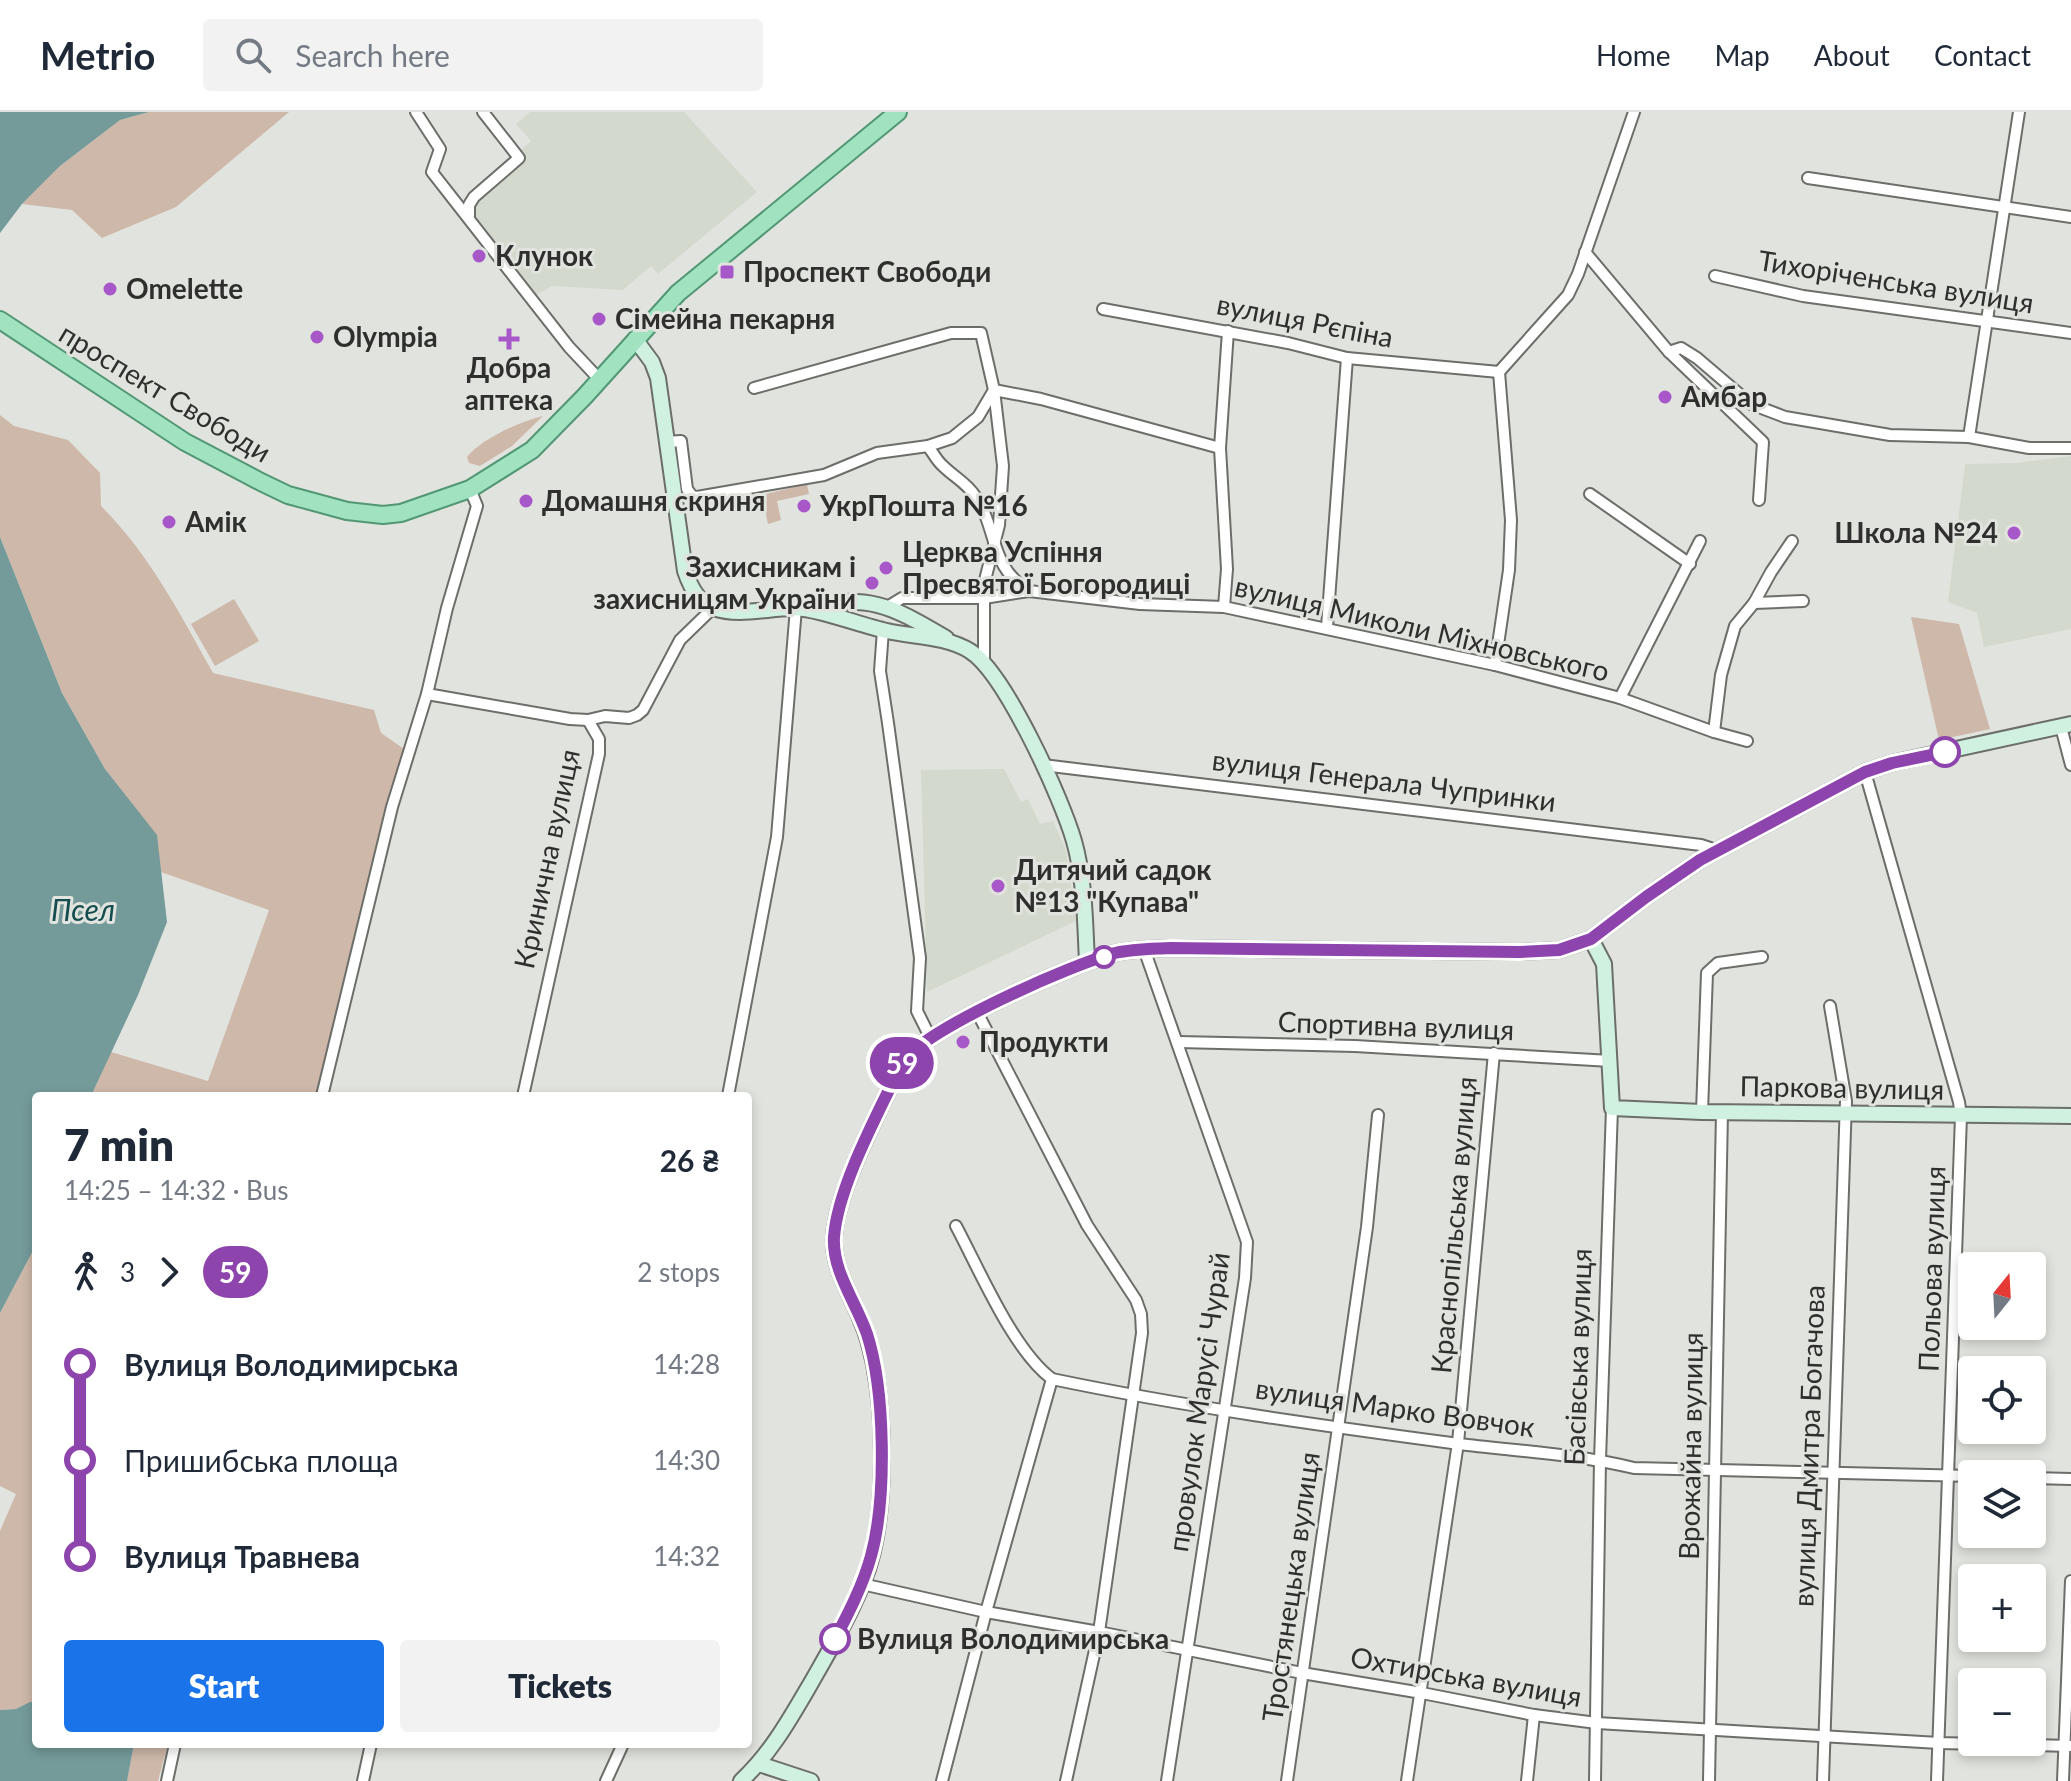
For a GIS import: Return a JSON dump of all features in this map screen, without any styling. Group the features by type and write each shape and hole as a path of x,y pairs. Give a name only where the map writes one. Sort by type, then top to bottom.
{"main road":[{"name":"проспект Свободи","path":"0,320 185,442 288,495 347,511 383,515 401,513 470,489 532,450 600,380 666,304 898,112"},
{"path":"635,339 655,369 685,571 695,593 713,608 740,611 796,608 845,600 889,606 984,662 1006,693 1043,765 1074,841 1082,888 1087,962"},
{"path":"796,608 883,630 954,642"},
{"path":"741,1781 759,1764 800,1701 862,1584 874,1544 881,1454 877,1392 867,1335 840,1270 834,1237 853,1171 902,1063 912,1050 977,1012 1087,962 1118,953 1144,949 1541,952 1569,948 1591,939 1674,877 1865,772 1892,763 2066,726"},
{"name":"Басівська вулиця","path":"1591,939 1604,964 1612,1108"},
{"name":"Паркова вулиця","path":"1612,1108 1702,1112 2071,1116"},
{"path":"759,1764 811,1781"}],"street":[{"path":"416,112 440,149 432,172 536,307 600,380"},
{"path":"469,218 469,205 474,197 519,158 483,112"},
{"path":"1495,665 1509,570 1511,520 1499,372 1568,295 1634,112"},
{"path":"1969,437 2019,112"},
{"path":"1808,178 2071,217"},
{"path":"1585,252 1669,352 1763,442 1759,500"},
{"name":"Тихоріченська вулиця","path":"1715,276 1803,296 2071,333"},
{"name":"вулиця Рєпіна","path":"1103,309 1228,331 1347,358 1499,372"},
{"path":"1224,607 1227,569 1220,448 1228,331"},
{"path":"754,388 951,333 981,333 994,390 1003,466 1001,506 986,572 984,662"},
{"path":"1669,352 1681,348 1751,404 1785,417 1890,435 1969,437 2029,448 2071,448"},
{"path":"1327,627 1347,358"},
{"path":"994,390 1041,399 1220,448"},
{"path":"666,442 681,441 687,489 697,497 824,475 877,453 928,446 952,438 978,417 994,390"},
{"path":"928,446 942,465 970,488 979,500 1003,566 1014,581 1029,591"},
{"path":"323,1092 392,807 427,694 447,608 477,506 470,489"},
{"path":"1590,494 1690,564"},
{"path":"1620,698 1700,541"},
{"path":"1714,732 1721,675 1735,626 1754,603 1792,541"},
{"name":"вулиця Миколи Міхновського","path":"889,606 902,598 984,598 1029,591 1140,604 1224,607 1495,665 1620,698 1747,741"},
{"path":"1754,603 1803,601"},
{"name":"Кринична вулиця","path":"524,1092 599,754 599,739 588,720 605,716 629,718 643,710 671,652 713,608"},
{"path":"729,1092 777,837 796,608"},
{"path":"883,630 881,684 920,958 916,1002 930,1037"},
{"path":"427,694 588,720"},
{"path":"2066,726 2071,765"},
{"name":"вулиця Генерала Чупринки","path":"1043,765 1454,813 1701,845 1719,851"},
{"name":"Польова вулиця","path":"1865,772 1961,1116 1937,1781"},
{"name":"провулок Марусі Чурай","path":"1144,949 1247,1242 1245,1278 1167,1781"},
{"path":"1702,1112 1707,973 1718,963 1762,957"},
{"name":"вулиця Дмитра Богачова","path":"1823,1781 1846,1101 1830,1006"},
{"path":"977,1012 1087,1225 1136,1300 1141,1314 1142,1333 1099,1632 1066,1781"},
{"name":"Спортивна вулиця","path":"1178,1042 1355,1046 1611,1061"},
{"name":"Краснопільська вулиця","path":"1407,1781 1458,1443 1494,1053"},
{"name":"Басівська вулиця","path":"1595,1781 1600,1460 1612,1108"},
{"name":"Врожайна вулиця","path":"1709,1781 1722,1112"},
{"name":"Тростянецька вулиця","path":"1287,1781 1367,1227 1378,1115"},
{"path":"942,1781 1052,1379 1036,1367 1022,1348 956,1226"},
{"name":"вулиця Марко Вовчок","path":"1052,1379 1225,1409 1600,1460 1634,1468 1958,1476"},
{"path":"2046,1478 2071,1479"},
{"path":"2063,1781 2068,1746 2071,1581"},
{"name":"Охтирська вулиця","path":"862,1584 986,1612 1534,1715 1597,1723 1939,1743 2068,1746"},
{"path":"1527,1781 1534,1715"},
{"path":"167,1781 174,1748"},
{"path":"363,1781 370,1748"},
{"path":"606,1781 621,1748"}],"shaded area":[{"path":"149,112 289,112 176,207 102,238 72,210 22,204 60,166 120,120"},
{"path":"530,112 684,112 757,192 658,274 651,266 623,290 552,286 536,295 462,202 531,141 516,124"},
{"path":"0,415 14,426 68,440 100,473 101,506 135,544 176,607 213,673 374,710 381,733 404,749 375,851 318,1092 93,1092 111,1052 208,1081 269,910 161,872 156,835 105,769 62,693 0,537"},
{"path":"543,416 512,446 480,466 469,463 467,457 491,437"},
{"name":"Школа №24","path":"2071,456 2071,629 1984,647 1977,613 1948,602 1965,464 2017,463"},
{"path":"807,484 809,494 777,501 781,520 768,524 762,495"},
{"path":"234,599 259,641 215,666 191,624"},
{"path":"1911,617 1959,624 1990,729 1939,740"},
{"name":"Дитячий садок №13 \"Купава\"","path":"1004,769 1021,802 1028,799 1040,824 1053,821 1066,850 1076,921 927,992 921,770"},
{"path":"32,1253 32,1703 0,1710 0,1531 16,1494 0,1486 0,1313"},
{"path":"133,1748 167,1748 158,1781 127,1781"}],"water":[{"path":"0,112 149,112 120,120 60,166 22,204 0,233"},
{"name":"Псел","path":"0,537 62,693 105,769 157,835 167,922 138,995 93,1092 32,1092 32,1253 0,1313"},
{"path":"32,1702 32,1748 133,1748 127,1781 0,1781 0,1710 16,1709"}],"bus line":[{"name":"59","path":"835,1639 862,1584 874,1544 881,1454 871,1351 840,1270 834,1237 856,1164 902,1063 912,1050 930,1037 1036,984 1087,962 1133,950 1541,952 1569,948 1591,939 1700,860 1865,772 1945,752"}],"place":[{"name":"Клунок","path":"479,256"},
{"name":"Проспект Свободи","path":"727,272"},
{"name":"Omelette","path":"110,289"},
{"name":"Сімейна пекарня","path":"599,319"},
{"name":"Olympia","path":"317,337"},
{"name":"Добра аптека","path":"509,339"},
{"name":"Амбар","path":"1665,397"},
{"name":"Домашня скриня","path":"526,501"},
{"name":"УкрПошта №16","path":"804,506"},
{"name":"Амік","path":"169,522"},
{"name":"Школа №24","path":"2014,533"},
{"name":"Церква Успіння Пресвятої Богородиці","path":"886,568"},
{"name":"Захисникам і захисницям України","path":"872,583"},
{"name":"Дитячий садок №13 \"Купава\"","path":"998,886"},
{"name":"Продукти","path":"963,1042"},
{"name":"Вулиця Володимирська","path":"835,1639"}]}
